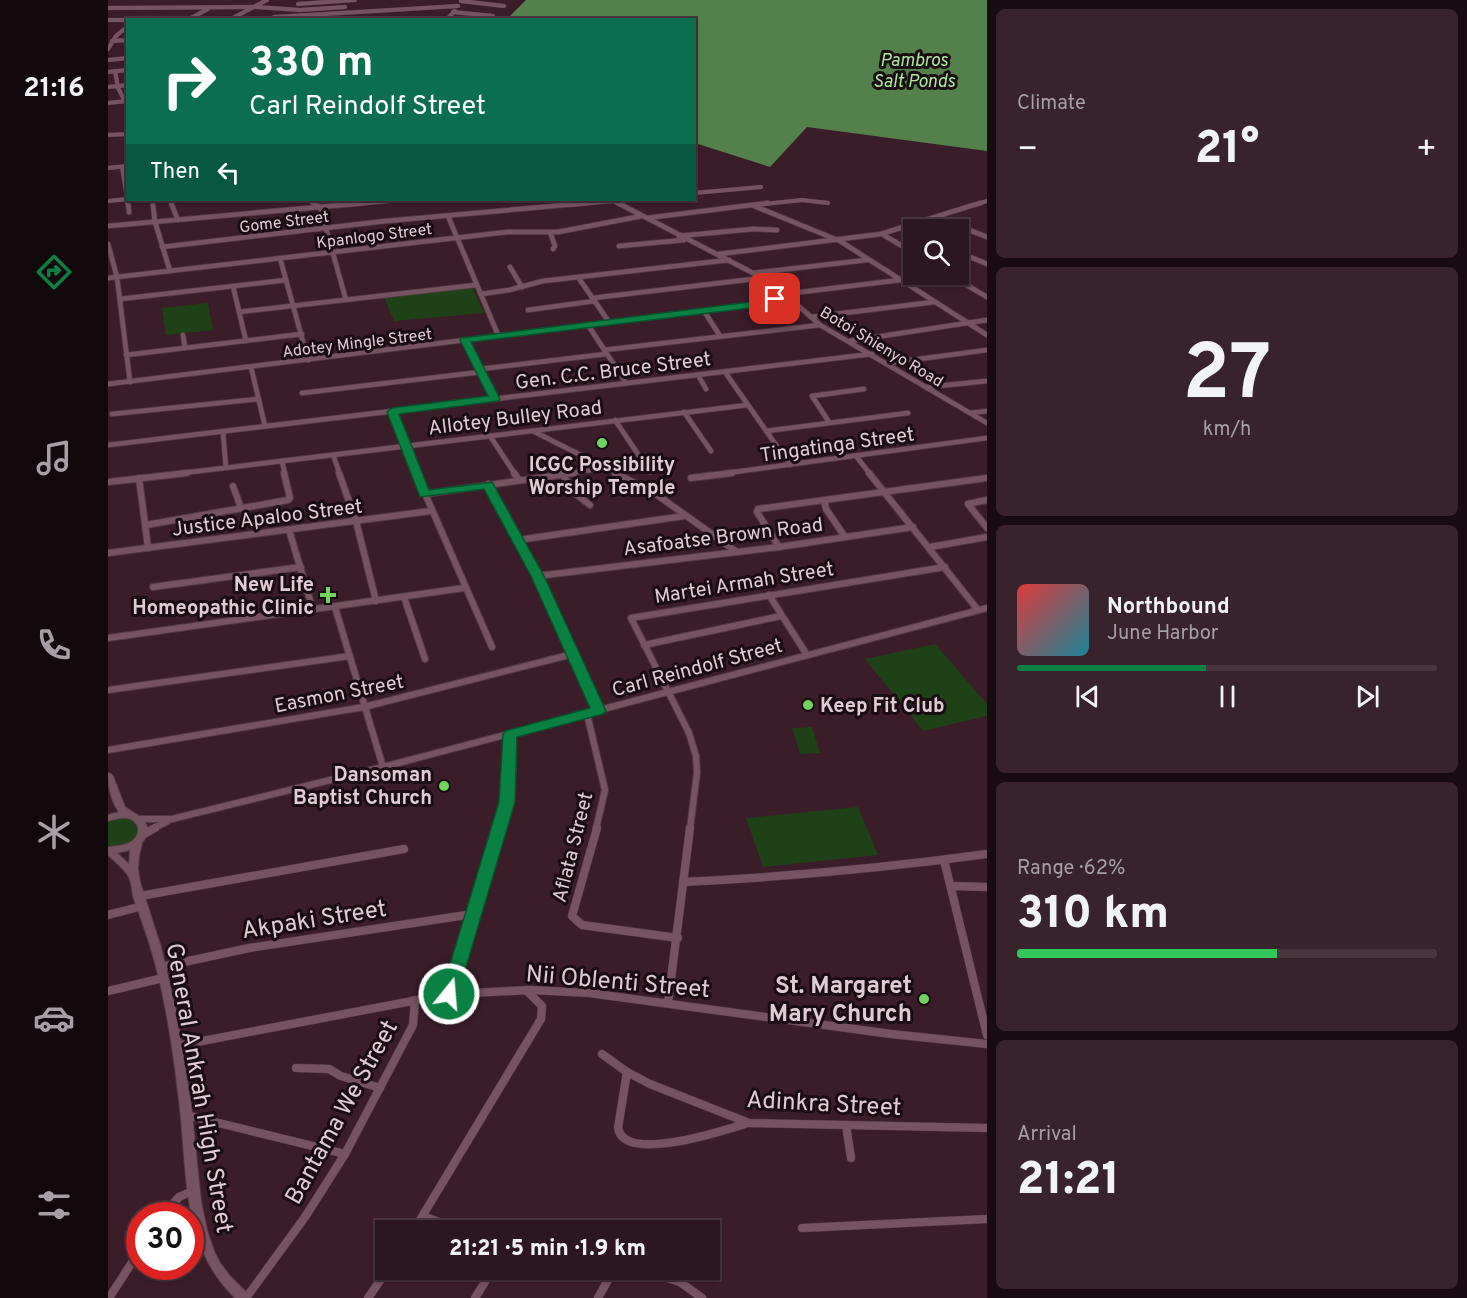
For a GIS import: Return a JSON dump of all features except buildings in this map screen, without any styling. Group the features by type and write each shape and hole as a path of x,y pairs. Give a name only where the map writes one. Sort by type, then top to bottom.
{"main road":[{"path":"108,776 121,808 145,825 144,834 137,843 126,849 108,850"},
{"path":"108,818 129,815"},
{"name":"General Ankrah High Street","path":"137,843 133,853 133,874 162,972 176,1046 202,1233 214,1267 245,1298"},
{"name":"General Ankrah High Street","path":"108,850 133,874"}],"street":[{"path":"233,18 267,0"},
{"path":"272,18 305,0"},
{"path":"298,4 356,0"},
{"path":"448,18 461,1 504,6"},
{"path":"272,18 458,6"},
{"path":"108,8 345,7"},
{"path":"191,18 210,8"},
{"path":"453,12 493,16"},
{"path":"108,20 126,19"},
{"path":"108,49 110,41 126,28"},
{"path":"110,41 126,40"},
{"path":"108,60 126,58"},
{"path":"108,72 126,70"},
{"path":"115,71 115,86 126,100"},
{"path":"108,87 126,85"},
{"path":"108,103 126,101"},
{"path":"108,135 126,134"},
{"path":"108,168 125,167 126,184"},
{"path":"696,193 761,187"},
{"path":"108,201 126,200"},
{"name":"Kpanlogo Street","path":"108,278 522,230 550,232 644,217 802,200 828,203"},
{"path":"127,201 129,212"},
{"path":"170,201 178,220"},
{"path":"310,201 320,207 346,300"},
{"path":"108,226 389,201"},
{"name":"Gome Street","path":"162,247 601,201"},
{"name":"Botoi Shienyo Road","path":"613,201 762,278 785,294 820,325 987,423"},
{"path":"930,219 987,201"},
{"path":"153,205 155,222 170,271"},
{"path":"754,206 840,241 987,335"},
{"path":"448,216 498,335"},
{"path":"936,217 987,237"},
{"path":"678,236 753,228 777,230"},
{"path":"718,254 840,241 903,228"},
{"path":"550,232 555,246 553,249"},
{"path":"881,234 903,247"},
{"path":"619,246 686,239"},
{"path":"108,244 117,277 130,382"},
{"path":"969,257 987,264"},
{"path":"280,258 308,360"},
{"path":"481,294 540,282 729,260"},
{"path":"753,273 868,260"},
{"path":"510,267 522,286"},
{"path":"579,277 609,322"},
{"path":"528,310 594,299 762,278"},
{"path":"120,299 286,280"},
{"name":"Adotey Mingle Street","path":"108,384 704,311 763,303 785,294 900,280"},
{"path":"239,312 476,285"},
{"path":"967,285 987,297"},
{"path":"233,286 246,341"},
{"path":"811,317 934,302"},
{"path":"704,311 720,336"},
{"path":"849,341 987,320"},
{"path":"588,325 626,383"},
{"path":"302,393 720,336 820,325"},
{"path":"126,355 302,334"},
{"path":"183,335 185,348"},
{"path":"465,340 495,399"},
{"path":"888,363 987,350"},
{"name":"Gen. C.C. Bruce Street","path":"108,445 872,354"},
{"path":"250,367 265,426"},
{"path":"725,372 790,465"},
{"path":"698,375 706,389"},
{"path":"928,387 987,381"},
{"path":"829,422 812,396 864,389"},
{"path":"112,414 259,399"},
{"name":"Allotey Bulley Road","path":"108,482 747,405"},
{"path":"970,413 987,411"},
{"path":"392,412 430,511 492,647"},
{"path":"684,412 711,452"},
{"path":"766,431 908,413"},
{"path":"615,420 650,472"},
{"path":"532,431 653,492 737,552"},
{"path":"224,432 226,468"},
{"path":"490,436 519,480"},
{"name":"Tingatinga Street","path":"691,478 987,438"},
{"path":"333,455 356,521 376,601"},
{"path":"856,456 978,610"},
{"path":"146,525 290,498 282,461"},
{"path":"425,494 606,467"},
{"path":"562,474 576,494 590,506"},
{"path":"139,478 148,548"},
{"path":"779,547 757,512 758,509 987,478"},
{"path":"488,484 537,576 598,711"},
{"path":"233,486 241,508"},
{"path":"824,500 826,509 845,537"},
{"path":"987,500 968,504 987,528"},
{"name":"Justice Apaloo Street","path":"108,553 430,511"},
{"path":"518,540 684,516"},
{"name":"Asafoatse Brown Road","path":"537,576 779,547 913,527"},
{"path":"290,530 313,610"},
{"path":"930,547 987,537"},
{"path":"153,587 301,567"},
{"name":"Martei Armah Street","path":"668,1003 697,773 696,756 689,733 631,620 632,616 945,567"},
{"path":"108,638 464,588"},
{"path":"769,595 780,616 807,655"},
{"path":"404,597 425,659"},
{"path":"335,607 383,767"},
{"name":"Carl Reindolf Street","path":"139,819 172,819 383,767 987,608"},
{"path":"644,645 780,616"},
{"name":"Easmon Street","path":"108,750 364,707 573,654"},
{"path":"108,690 350,656"},
{"name":"Aflata Street","path":"587,714 605,796 572,916 582,925 678,938"},
{"path":"449,994 507,802 510,734"},
{"name":"Carl Reindolf Street","path":"144,834 172,819"},
{"path":"108,915 142,901 404,849"},
{"path":"683,882 787,878 880,869 987,854"},
{"path":"944,860 987,1035"},
{"path":"951,886 987,887"},
{"name":"Akpaki Street","path":"108,991 162,972 249,948 473,914"},
{"path":"420,1220 541,1019 542,1006 527,991"},
{"name":"Nii Oblenti Street","path":"176,1046 449,994 527,991 589,993 891,1034 987,1044"},
{"name":"Bantama We Street","path":"245,1298 305,1217 345,1154 413,1025 415,1000"},
{"name":"Adinkra Street","path":"602,1054 627,1072 749,1123 987,1128"},
{"path":"296,1068 329,1069 341,1076 380,1088"},
{"path":"627,1072 618,1129 622,1138 627,1142 662,1144 678,1142 749,1123"},
{"path":"186,1115 345,1154"},
{"path":"846,1125 851,1158"},
{"path":"175,1202 179,1197 195,1190"},
{"path":"423,1216 433,1220"},
{"path":"802,1228 987,1219"},
{"path":"108,1298 126,1271"},
{"path":"368,1298 380,1280"},
{"path":"475,1298 486,1280"},
{"path":"598,1298 608,1280"},
{"path":"676,1280 694,1288 702,1298"}],"shaded area":[{"path":"472,287 484,313 394,321 384,297"},
{"path":"208,303 213,330 166,335 162,308"},
{"path":"935,644 987,704 987,716 923,731 865,659"},
{"path":"812,727 820,753 800,754 792,728"},
{"path":"858,807 878,855 763,867 746,818"},
{"path":"129,817 140,822 139,837 127,845 108,846 108,821"}],"water":[{"name":"Pambros Salt Ponds","path":"526,0 987,0 987,151 807,127 770,167 696,143 696,18 508,18"}],"place":[{"name":"ICGC Possibility Worship Temple","path":"602,443"},
{"name":"New Life Homeopathic Clinic","path":"328,595"},
{"name":"Keep Fit Club","path":"808,705"},
{"name":"Dansoman Baptist Church","path":"444,786"},
{"name":"St. Margaret Mary Church","path":"924,999"}],"route":[{"path":"449,994 507,802 510,734 598,711 537,576 488,484 425,494 392,412 495,399 465,340 750,305 775,299"}]}
